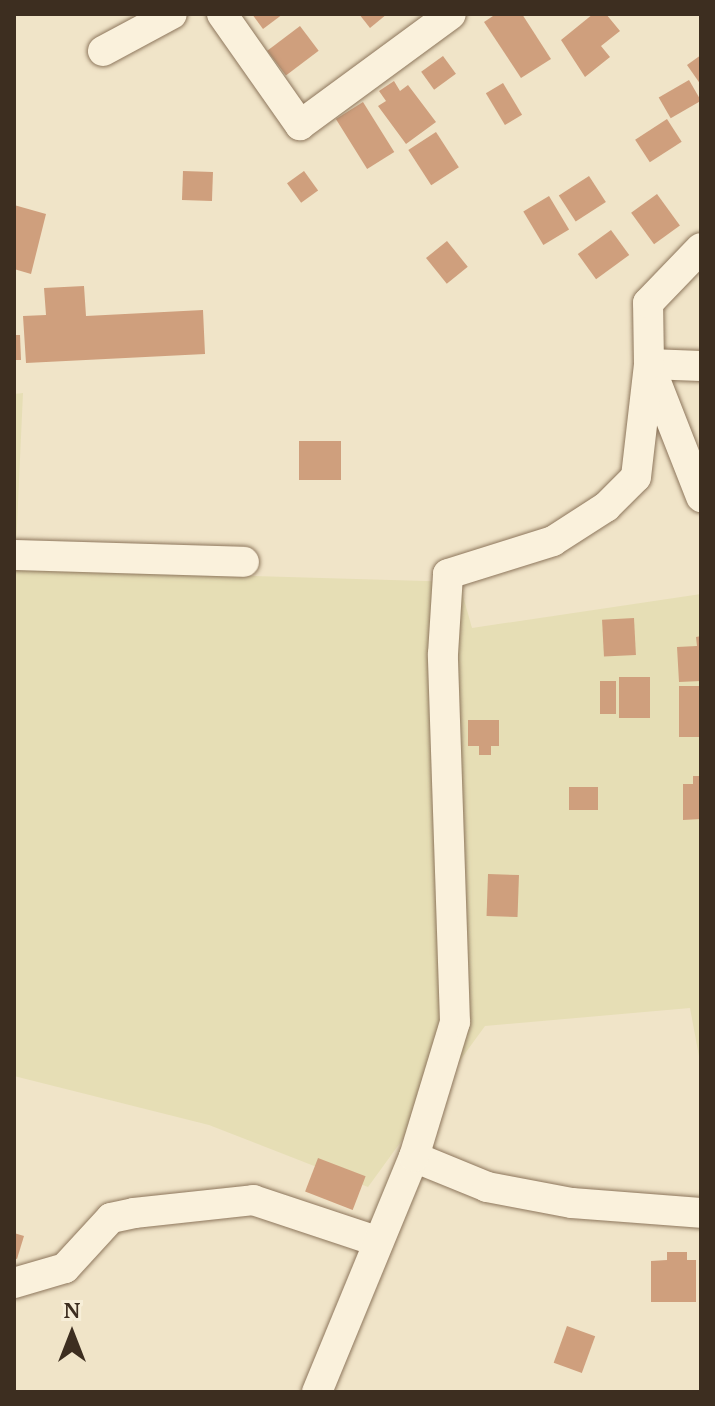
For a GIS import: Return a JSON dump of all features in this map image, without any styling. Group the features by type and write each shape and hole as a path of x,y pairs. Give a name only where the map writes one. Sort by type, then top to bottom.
{"street":[{"path":"103,51 172,14"},
{"path":"222,14 300,125 451,14"},
{"path":"317,1392 376,1241 414,1157 455,1022 443,654 448,574 553,541 606,507 636,477 649,364 648,303 701,248"},
{"path":"649,364 701,366"},
{"path":"649,364 701,497"},
{"path":"14,555 244,562"},
{"path":"414,1157 487,1187 572,1203 701,1213"},
{"path":"14,1283 65,1268 111,1218 134,1213 253,1200 376,1241"}],"shaded area":[{"path":"23,393 15,569 459,582 472,628 701,594 701,1067 690,1008 485,1026 368,1187 209,1125 14,1076 14,394"}],"building":[{"path":"252,14 283,14 263,29"},
{"path":"359,14 387,14 370,28"},
{"path":"496,14 522,14 551,59 521,78 484,22"},
{"path":"593,14 606,14 620,31 601,46 610,57 585,77 561,40"},
{"path":"300,26 319,51 286,75 267,51"},
{"path":"701,55 701,85 687,65"},
{"path":"443,56 456,74 434,90 421,72"},
{"path":"689,80 701,101 671,118 659,98"},
{"path":"394,81 400,91 408,85 436,122 406,144 378,106 386,101 379,91"},
{"path":"503,83 522,115 505,125 486,93"},
{"path":"363,102 394,152 367,169 336,119"},
{"path":"667,119 682,142 650,162 635,140"},
{"path":"436,132 459,167 431,185 408,150"},
{"path":"183,171 213,172 212,201 182,200"},
{"path":"304,171 318,190 301,203 287,183"},
{"path":"589,176 606,202 576,222 559,196"},
{"path":"657,194 680,226 654,244 631,213"},
{"path":"549,196 569,229 543,245 523,211"},
{"path":"14,205 46,214 31,274 14,269"},
{"path":"611,230 629,255 596,279 578,254"},
{"path":"447,241 468,267 447,284 426,258"},
{"path":"84,286 86,316 203,310 205,354 26,363 23,316 46,315 44,288"},
{"path":"14,335 20,335 21,360 14,360"},
{"path":"299,441 341,441 341,480 299,480"},
{"path":"634,618 636,655 604,657 602,620"},
{"path":"701,636 701,681 679,682 677,647 697,646 696,637"},
{"path":"619,677 650,677 650,718 619,718"},
{"path":"600,681 616,681 616,714 600,714"},
{"path":"679,686 701,686 701,737 679,737"},
{"path":"468,720 499,720 499,746 491,746 491,755 479,755 479,746 468,746"},
{"path":"693,776 701,776 701,819 683,820 683,784 693,784"},
{"path":"569,787 598,787 598,810 569,810"},
{"path":"488,874 519,875 518,917 487,916"},
{"path":"318,1158 366,1176 353,1210 305,1192"},
{"path":"14,1233 24,1236 17,1259 14,1258"},
{"path":"667,1252 687,1252 687,1260 696,1260 696,1302 651,1302 651,1261 667,1260"},
{"path":"567,1326 595,1336 582,1373 554,1363"}]}
